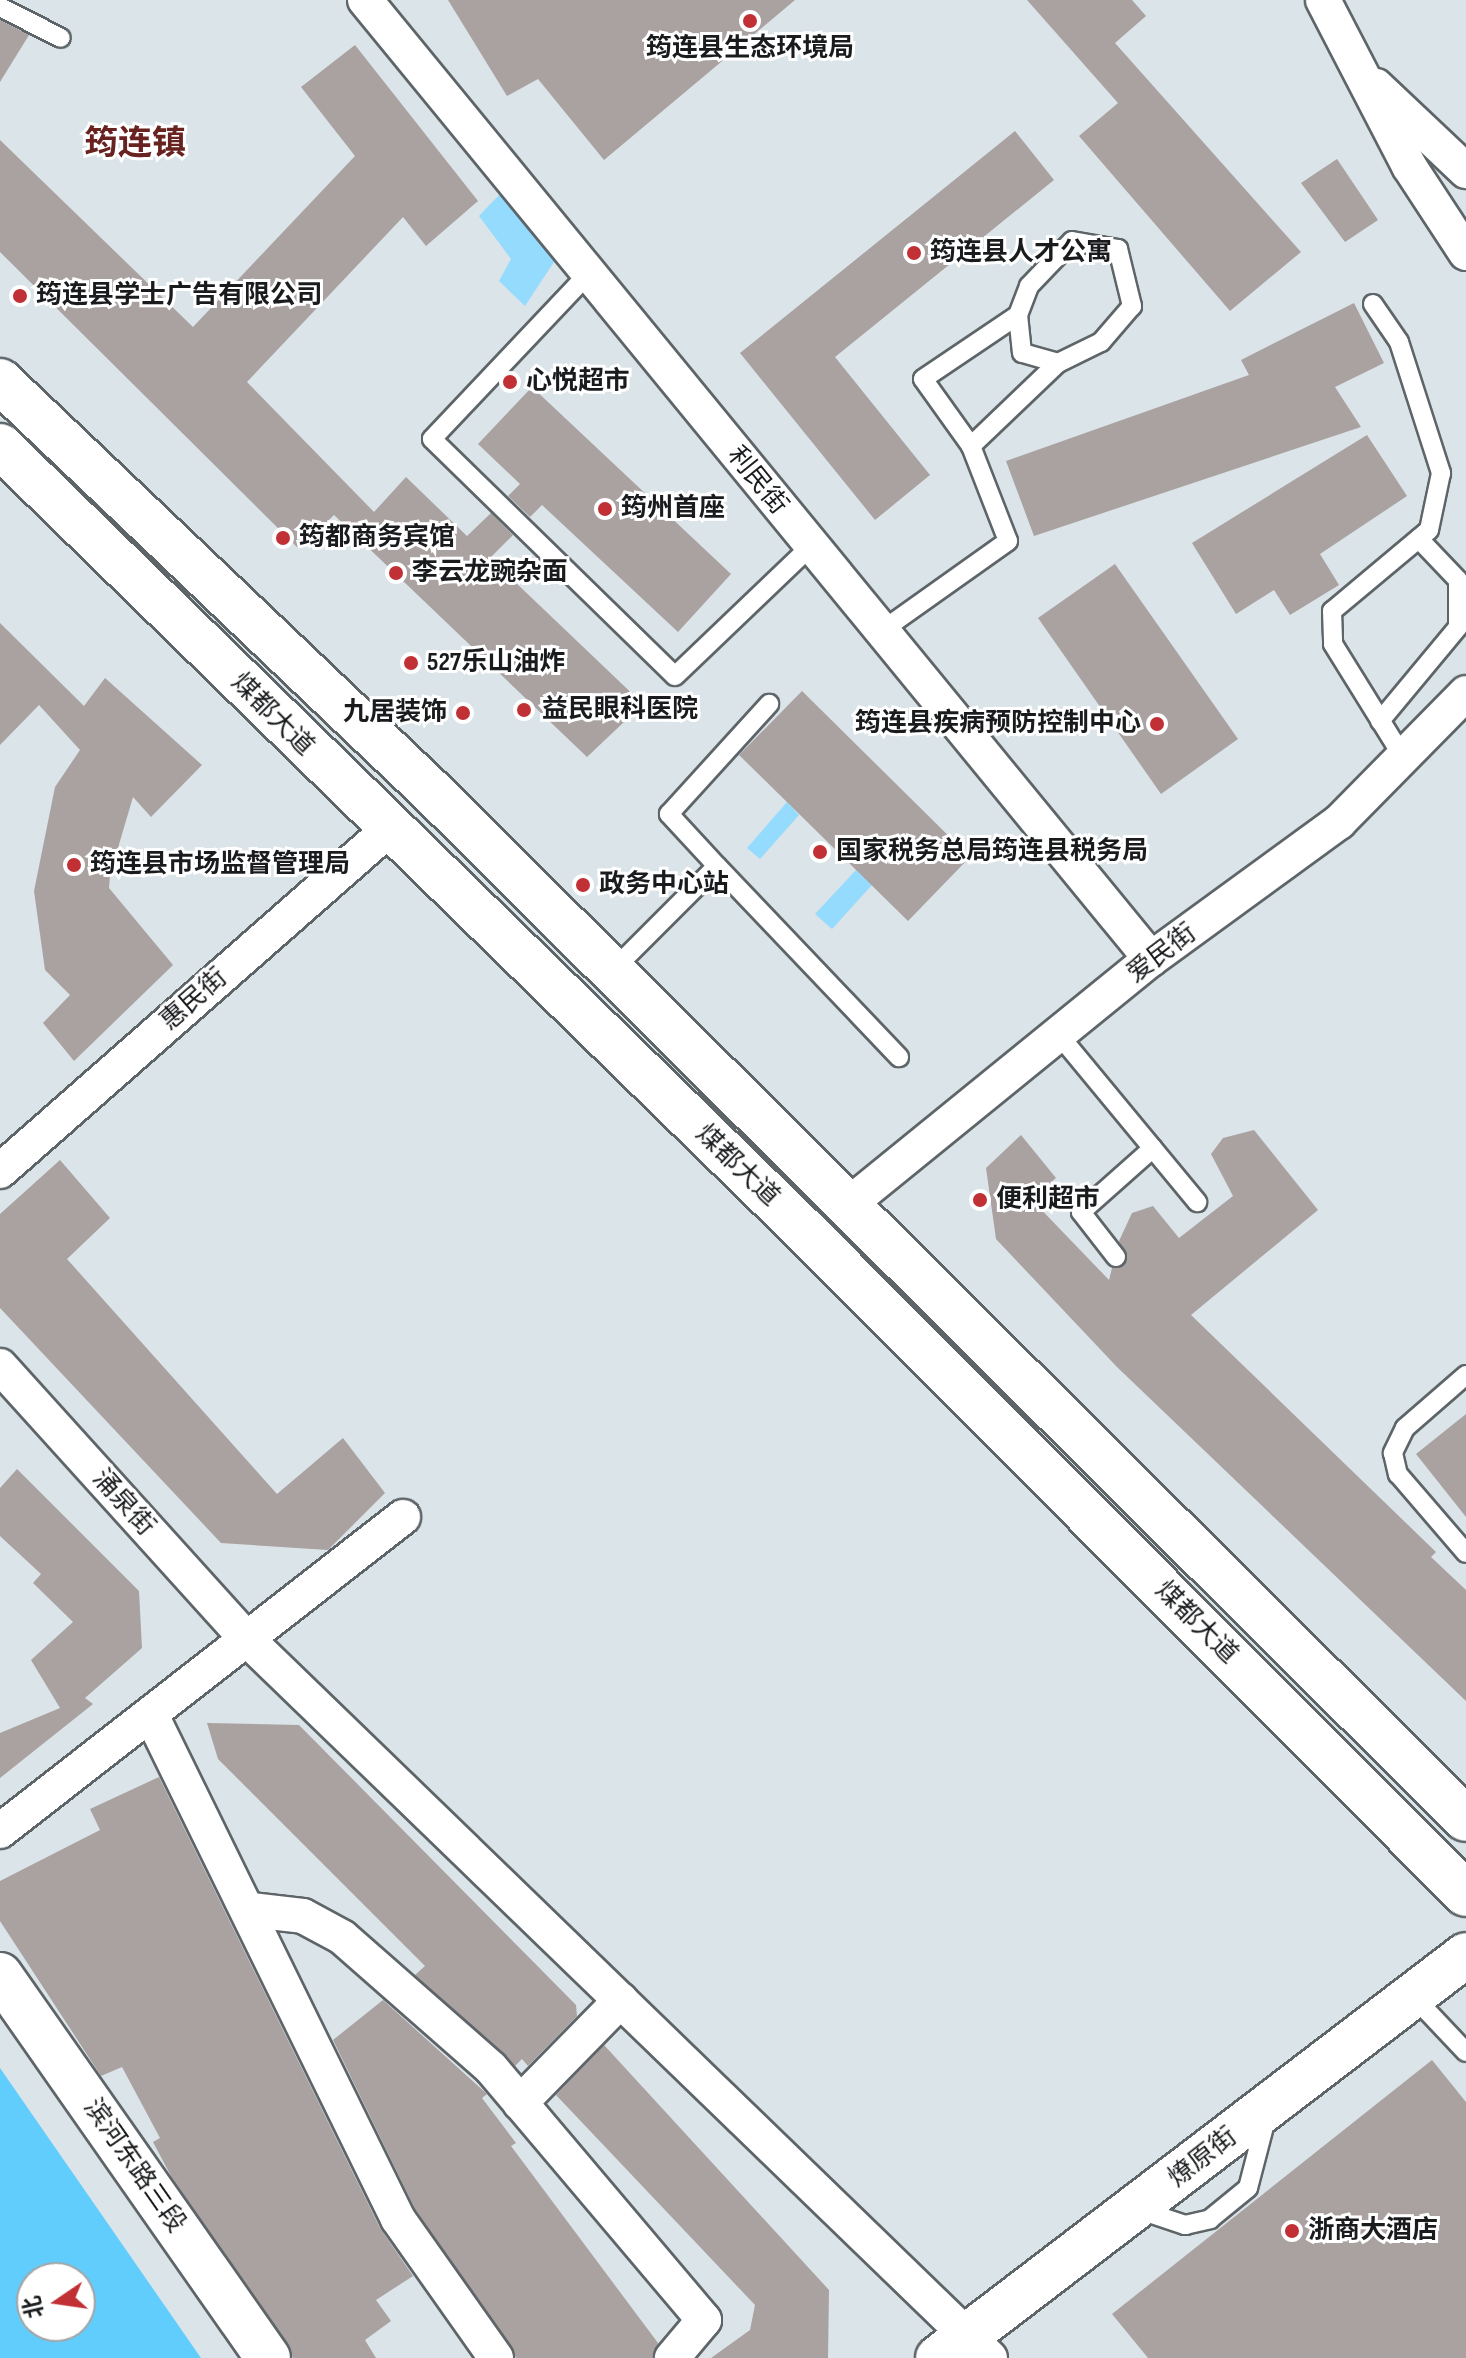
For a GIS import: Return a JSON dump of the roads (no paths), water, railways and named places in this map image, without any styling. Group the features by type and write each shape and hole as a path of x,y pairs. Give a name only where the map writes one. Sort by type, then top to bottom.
{"main road":[{"name":"煤都大道","path":"0,381 612,971 1466,1819"},
{"name":"煤都大道","path":"0,446 388,830 810,1236 1466,1894"},
{"path":"810,1236 848,1205"},
{"name":"燎原街","path":"966,2351 1137,2209 1466,1955"},
{"name":"滨河东路三段","path":"0,1975 268,2358"}],"street":[{"name":"利民街","path":"365,0 810,547 1151,959"},
{"path":"1323,0 1359,69 1466,253"},
{"path":"1359,69 1466,171"},
{"name":"爱民街","path":"848,1205 1151,959 1339,822 1466,693"},
{"name":"惠民街","path":"0,1171 388,830"},
{"name":"涌泉街","path":"0,1366 247,1639 621,2000 966,2351"},
{"path":"0,1831 152,1717 403,1517"},
{"path":"152,1717 251,1910 398,2219 496,2358"},
{"path":"251,1910 303,1916 342,1937 520,2103 704,2320 672,2358"},
{"path":"520,2103 621,2000"}],"lane":[{"path":"0,7 61,38"},
{"path":"971,446 1058,363 1101,342 1132,306 1118,249 1072,241 1029,286 1018,315 1022,353 1058,363"},
{"path":"588,274 432,439 675,676 810,547"},
{"path":"1373,304 1399,342 1441,473 1429,530 1332,611 1333,644 1403,757"},
{"path":"880,632 1008,541 971,446 923,379 1018,315"},
{"path":"1380,721 1458,627 1458,580 1419,539"},
{"path":"769,704 669,814 899,1057"},
{"path":"612,971 717,866"},
{"path":"1059,1035 1197,1202"},
{"path":"1116,1257 1081,1212 1153,1148"},
{"path":"1466,1375 1405,1428 1393,1453 1398,1474 1466,1553"},
{"path":"1413,1996 1466,2052"}],"place":[{"name":"筠连县生态环境局","path":"750,21"},
{"name":"筠连县人才公寓","path":"914,253"},
{"name":"筠连县学士广告有限公司","path":"20,296"},
{"name":"心悦超市","path":"510,382"},
{"name":"筠州首座","path":"605,509"},
{"name":"筠都商务宾馆","path":"283,538"},
{"name":"李云龙豌杂面","path":"396,573"},
{"name":"527乐山油炸","path":"411,663"},
{"name":"益民眼科医院","path":"524,710"},
{"name":"九居装饰","path":"463,713"},
{"name":"筠连县疾病预防控制中心","path":"1157,724"},
{"name":"国家税务总局筠连县税务局","path":"820,852"},
{"name":"筠连县市场监督管理局","path":"74,865"},
{"name":"政务中心站","path":"583,885"},
{"name":"便利超市","path":"980,1200"},
{"name":"浙商大酒店","path":"1292,2231"}],"district":[{"name":"筠连镇","path":"135,144"}]}
